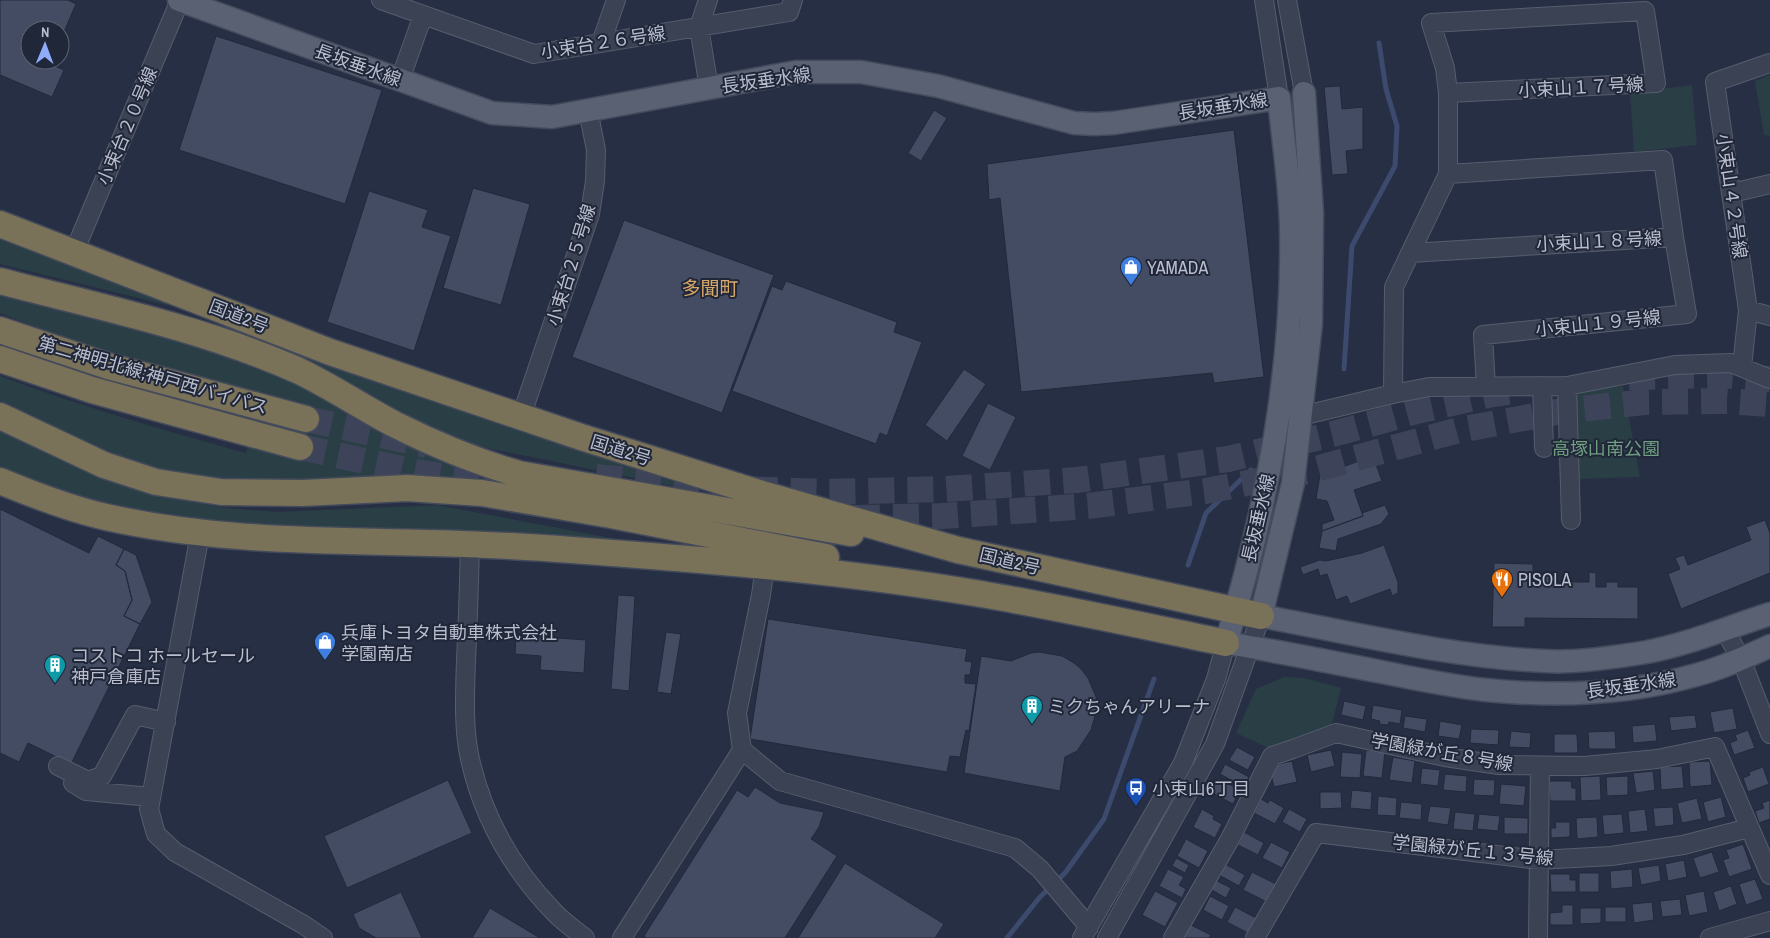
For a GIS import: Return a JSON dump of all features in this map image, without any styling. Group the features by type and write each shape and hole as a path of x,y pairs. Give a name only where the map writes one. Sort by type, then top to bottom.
{"highway":[{"name":"国道2号","path":"0,224 330,352 521,417 762,494 958,550 1260,616"},
{"path":"0,281 158,322 229,343 298,371 397,425 490,466 519,474 803,526 958,550"},
{"name":"第二神明北線;神戸西バイパス","path":"0,330 108,366 306,419"},
{"name":"第二神明北線;神戸西バイパス","path":"0,359 92,390 300,447"},
{"path":"0,416 104,465 156,482 221,492 304,493 407,488 482,493 611,515 840,560 983,594"},
{"name":"国道2号","path":"0,481 36,496 103,517 200,534 286,540 406,542 568,550 765,566 876,578 983,594 1238,645"}],"main road":[{"name":"長坂垂水線","path":"180,0 492,113 552,117 796,72 860,72 938,86 1074,123 1114,123 1280,98 1291,225 1290,299 1278,425 1263,506 1235,612 1238,645 1420,680 1486,690 1542,693 1604,691 1656,684 1697,675 1770,646"},
{"name":"長坂垂水線","path":"1304,93 1312,213 1310,323 1302,416 1293,483 1260,616 1487,657 1547,662 1647,652 1685,642 1770,614"}],"street":[{"name":"小束台２０号線","path":"74,252 180,0"},
{"name":"小束台２６号線","path":"381,0 534,54 789,12 793,0"},
{"path":"601,43 616,0"},
{"path":"708,0 699,27 709,88"},
{"path":"1264,0 1280,98"},
{"path":"1287,0 1304,93"},
{"name":"小束山１７号線","path":"1393,394 1394,287 1448,174 1448,93 1445,68 1432,23 1644,11 1656,83 1448,93"},
{"path":"400,80 423,15"},
{"name":"小束山４２号線","path":"1742,367 1748,310 1715,82 1770,63"},
{"name":"小束台２５号線","path":"521,417 590,214 595,181 596,150 588,110"},
{"name":"小束山１８号線","path":"1410,253 1674,237 1664,160 1448,174"},
{"path":"1732,193 1770,184"},
{"name":"小束山１９号線","path":"1486,387 1484,335 1687,314 1674,237"},
{"path":"1748,310 1770,316"},
{"path":"1302,416 1429,387 1567,386 1675,365 1731,363 1770,379"},
{"path":"1542,386 1544,448"},
{"path":"1567,386 1571,520"},
{"path":"200,534 149,809 156,834 175,852 304,925 323,938"},
{"path":"470,546 466,680 469,758 481,798 499,841 524,878 554,912 585,938"},
{"path":"622,938 742,750 737,713 765,566"},
{"path":"742,750 780,781 1015,848 1040,869 1070,906 1086,933 1183,763 1216,679 1260,616"},
{"path":"1724,629 1741,659 1770,734"},
{"path":"1107,938 1215,744 1238,645"},
{"path":"152,797 86,790 56,770 88,781 102,776 134,715 166,722"},
{"name":"学園緑が丘８号線","path":"1173,938 1230,839 1272,756 1336,733 1445,757 1499,766 1585,766 1657,759 1715,747 1770,875"},
{"path":"1538,938 1540,767"},
{"name":"学園緑が丘１３号線","path":"1255,938 1316,833 1538,860 1611,856 1683,845 1749,828"},
{"path":"1710,938 1770,921"}],"green space":[{"path":"1770,75 1770,136 1764,135 1755,81"},
{"path":"1692,85 1697,145 1634,152 1630,93"},
{"path":"0,234 698,491 462,443 437,434 286,348 192,311 0,264"},
{"path":"0,290 253,360 465,466 462,482 236,484 148,467 100,453 0,403 0,376 122,417 246,453 248,446 297,457 309,409 70,340 0,313"},
{"name":"高塚山南公園","path":"1623,386 1640,477 1578,479 1575,393"},
{"path":"0,428 79,468 141,490 219,507 277,512 437,505 622,540 223,525 90,501 16,474 0,467"},
{"path":"1284,677 1304,678 1341,688 1331,728 1271,749 1236,733 1256,689"}],"building":[{"path":"0,0 68,0 76,4 69,20 20,20 20,70 64,70 52,97 0,75"},
{"path":"216,36 382,90 345,204 179,150"},
{"path":"1340,86 1342,109 1363,107 1363,149 1346,151 1348,174 1332,175 1324,87"},
{"path":"934,110 947,118 921,161 908,153"},
{"name":"YAMADA","path":"1234,130 1264,377 1214,383 1212,373 1021,392 1000,198 989,200 987,164"},
{"path":"473,188 530,204 501,305 443,288"},
{"path":"369,191 428,210 422,227 451,236 414,351 327,322"},
{"path":"624,220 774,275 722,413 572,357"},
{"path":"786,281 897,322 894,332 922,342 887,436 880,433 876,444 732,391 772,286 782,290"},
{"path":"964,369 986,384 947,441 925,425"},
{"path":"988,403 1016,417 990,470 962,456"},
{"path":"1373,456 1382,481 1354,490 1363,516 1322,531 1322,524 1334,520 1327,501 1316,499 1320,475"},
{"path":"1385,505 1389,514 1381,524 1338,539 1336,551 1319,548 1322,531 1363,516 1362,513"},
{"name":"コストコ ホールセール 神戸倉庫店","path":"0,509 89,553 98,536 124,549 116,565 125,571 132,600 124,616 140,624 71,764 28,743 19,762 0,753"},
{"path":"1765,520 1770,533 1770,573 1681,609 1668,574 1680,569 1675,558 1684,555 1688,565 1751,540 1746,527"},
{"path":"1384,545 1398,582 1398,593 1392,596 1390,589 1350,604 1347,596 1336,600 1327,574 1320,576 1318,569 1303,575 1300,567 1320,560 1326,561 1362,553"},
{"path":"124,549 136,555 152,602 140,624 124,616 132,600 125,571 116,565"},
{"path":"1494,563 1533,564 1533,574 1530,574 1530,586 1541,586 1541,576 1545,576 1545,572 1552,572 1552,582 1589,582 1589,572 1596,573 1596,587 1606,587 1606,582 1618,582 1618,587 1638,587 1638,619 1525,618 1525,627 1492,627"},
{"path":"618,595 635,596 629,691 611,689"},
{"path":"768,619 967,649 965,661 972,662 970,675 965,675 965,683 976,684 969,731 966,730 960,757 950,756 947,772 750,739"},
{"path":"666,632 681,634 671,694 657,692"},
{"path":"516,635 586,640 584,673 540,670 541,656 515,654"},
{"name":"ミクちゃんアリーナ","path":"1039,652 1062,656 1074,663 1088,678 1096,697 1097,709 1091,730 1077,751 1065,757 1060,791 964,773 981,656 1011,661"},
{"path":"1344,701 1366,706 1363,720 1341,715"},
{"path":"1373,705 1402,710 1400,724 1389,722 1388,725 1379,724 1380,721 1371,719"},
{"path":"1733,708 1737,729 1714,733 1710,712"},
{"path":"1695,715 1697,728 1671,731 1669,717"},
{"path":"1405,716 1427,719 1425,732 1403,728"},
{"path":"1440,721 1462,725 1459,739 1438,736"},
{"path":"1655,724 1657,741 1633,743 1632,726"},
{"path":"1471,729 1499,730 1498,745 1470,743"},
{"path":"1748,730 1755,748 1734,755 1730,743 1737,740 1735,735"},
{"path":"1511,731 1531,733 1530,748 1509,747"},
{"path":"1615,731 1616,749 1589,749 1588,732"},
{"path":"1554,734 1577,734 1578,753 1554,753"},
{"path":"1237,747 1255,757 1248,770 1229,760"},
{"path":"1331,750 1335,766 1311,772 1307,755"},
{"path":"1366,750 1385,752 1382,778 1363,776"},
{"path":"1342,752 1362,754 1360,778 1340,777"},
{"path":"1393,757 1415,761 1412,783 1389,780"},
{"path":"1292,761 1297,782 1274,787 1269,766"},
{"path":"1710,761 1712,785 1690,787 1689,762"},
{"path":"1225,764 1249,777 1244,787 1220,774"},
{"path":"1682,766 1684,788 1661,790 1660,767"},
{"path":"1763,767 1769,784 1748,792 1743,778 1750,775 1749,772"},
{"path":"1422,768 1440,770 1438,786 1420,784"},
{"path":"1653,771 1655,790 1636,793 1633,773"},
{"path":"1445,774 1467,776 1466,792 1443,790"},
{"path":"1600,776 1601,800 1581,801 1580,777"},
{"path":"1628,776 1628,795 1607,796 1606,777"},
{"path":"1218,778 1240,790 1233,804 1210,792"},
{"path":"1474,779 1495,780 1494,796 1473,795"},
{"path":"448,780 472,833 347,888 324,836"},
{"path":"1549,781 1571,781 1572,788 1576,788 1576,801 1550,801"},
{"path":"1501,784 1526,786 1524,806 1499,804"},
{"path":"755,787 780,803 824,812 819,827 811,839 837,856 785,938 646,938 644,936 737,790 748,797"},
{"path":"1352,790 1372,792 1371,810 1350,808"},
{"path":"1320,792 1341,792 1342,808 1320,809"},
{"path":"1378,796 1397,798 1396,816 1377,815"},
{"path":"1721,797 1726,817 1708,822 1703,802"},
{"path":"1697,798 1702,819 1682,823 1677,803"},
{"path":"1261,799 1268,803 1270,800 1284,808 1275,824 1254,813"},
{"path":"1770,800 1770,819 1759,823 1755,811 1764,808 1762,803"},
{"path":"1401,802 1422,804 1421,820 1399,818"},
{"path":"1430,806 1451,808 1448,825 1427,822"},
{"path":"1673,807 1674,825 1655,827 1653,808"},
{"path":"1202,809 1214,816 1213,819 1222,824 1215,838 1193,827"},
{"path":"1289,809 1307,819 1300,832 1282,822"},
{"path":"1645,809 1648,831 1630,833 1628,811"},
{"path":"1455,812 1475,814 1473,831 1453,829"},
{"path":"1479,814 1500,816 1498,831 1477,829"},
{"path":"1622,814 1624,833 1604,835 1602,815"},
{"path":"1504,817 1528,818 1528,834 1504,834"},
{"path":"1597,817 1598,837 1577,839 1576,818"},
{"path":"1555,822 1570,822 1570,837 1551,838 1551,828 1556,828"},
{"path":"1244,832 1264,843 1258,855 1238,845"},
{"path":"1186,839 1208,851 1199,868 1177,856"},
{"path":"1271,842 1290,852 1282,868 1262,858"},
{"path":"1743,844 1752,869 1729,877 1723,860 1729,858 1726,850"},
{"path":"1712,852 1719,872 1700,878 1693,858"},
{"path":"1176,858 1189,865 1185,873 1172,866"},
{"path":"1684,860 1687,877 1668,881 1665,864"},
{"path":"845,863 944,924 935,938 798,938"},
{"path":"1225,864 1245,875 1239,886 1219,875"},
{"path":"1659,865 1661,881 1641,885 1638,868"},
{"path":"1168,869 1184,877 1179,885 1186,889 1182,898 1159,886"},
{"path":"1632,869 1633,887 1611,889 1610,871"},
{"path":"1252,872 1278,885 1269,903 1243,890"},
{"path":"1579,873 1599,873 1599,892 1579,892"},
{"path":"1550,874 1570,874 1570,880 1576,880 1576,892 1551,892"},
{"path":"1755,879 1763,899 1746,905 1739,884"},
{"path":"1215,880 1231,888 1226,898 1210,889"},
{"path":"1731,886 1737,904 1719,911 1713,892"},
{"path":"1155,891 1178,903 1165,927 1142,915"},
{"path":"1704,891 1708,912 1689,916 1685,895"},
{"path":"401,892 422,938 376,938 359,928 353,914"},
{"path":"1210,896 1229,906 1222,920 1203,910"},
{"path":"1680,899 1682,915 1662,917 1660,901"},
{"path":"1652,902 1654,920 1634,923 1632,904"},
{"path":"1562,905 1573,905 1573,925 1550,925 1550,913 1562,912"},
{"path":"1235,907 1256,918 1248,933 1227,922"},
{"path":"1605,907 1626,907 1626,922 1605,922"},
{"path":"490,908 540,938 472,938"},
{"path":"1580,908 1601,908 1601,923 1580,924"},
{"path":"1189,924 1211,935 1209,938 1183,938"}],"waterway":[{"path":"1344,369 1352,246 1395,166 1397,126 1386,89 1379,43"},
{"path":"1188,565 1206,513 1251,470"},
{"path":"1007,938 1040,897 1065,873 1104,819 1154,679"}],"tunnel":[{"path":"1629,377 1719,375 1770,379"},
{"path":"596,477 712,488 824,492 946,489 1077,480 1228,459 1333,434 1421,410 1488,395 1521,390"},
{"path":"854,518 942,516 1088,506 1206,491 1308,471 1459,430 1562,411 1645,402 1727,401 1770,404"},
{"path":"306,419 427,445"},
{"path":"300,447 416,472 490,484"}],"place":[{"name":"YAMADA","path":"1131,286"},
{"name":"PISOLA","path":"1502,598"},
{"name":"兵庫トヨタ自動車株式会社 学園南店","path":"325,661"},
{"name":"コストコ ホールセール 神戸倉庫店","path":"55,684"},
{"name":"ミクちゃんアリーナ","path":"1032,725"},
{"name":"小束山6丁目","path":"1136,807"}],"district":[{"name":"多聞町","path":"710,288"}]}
